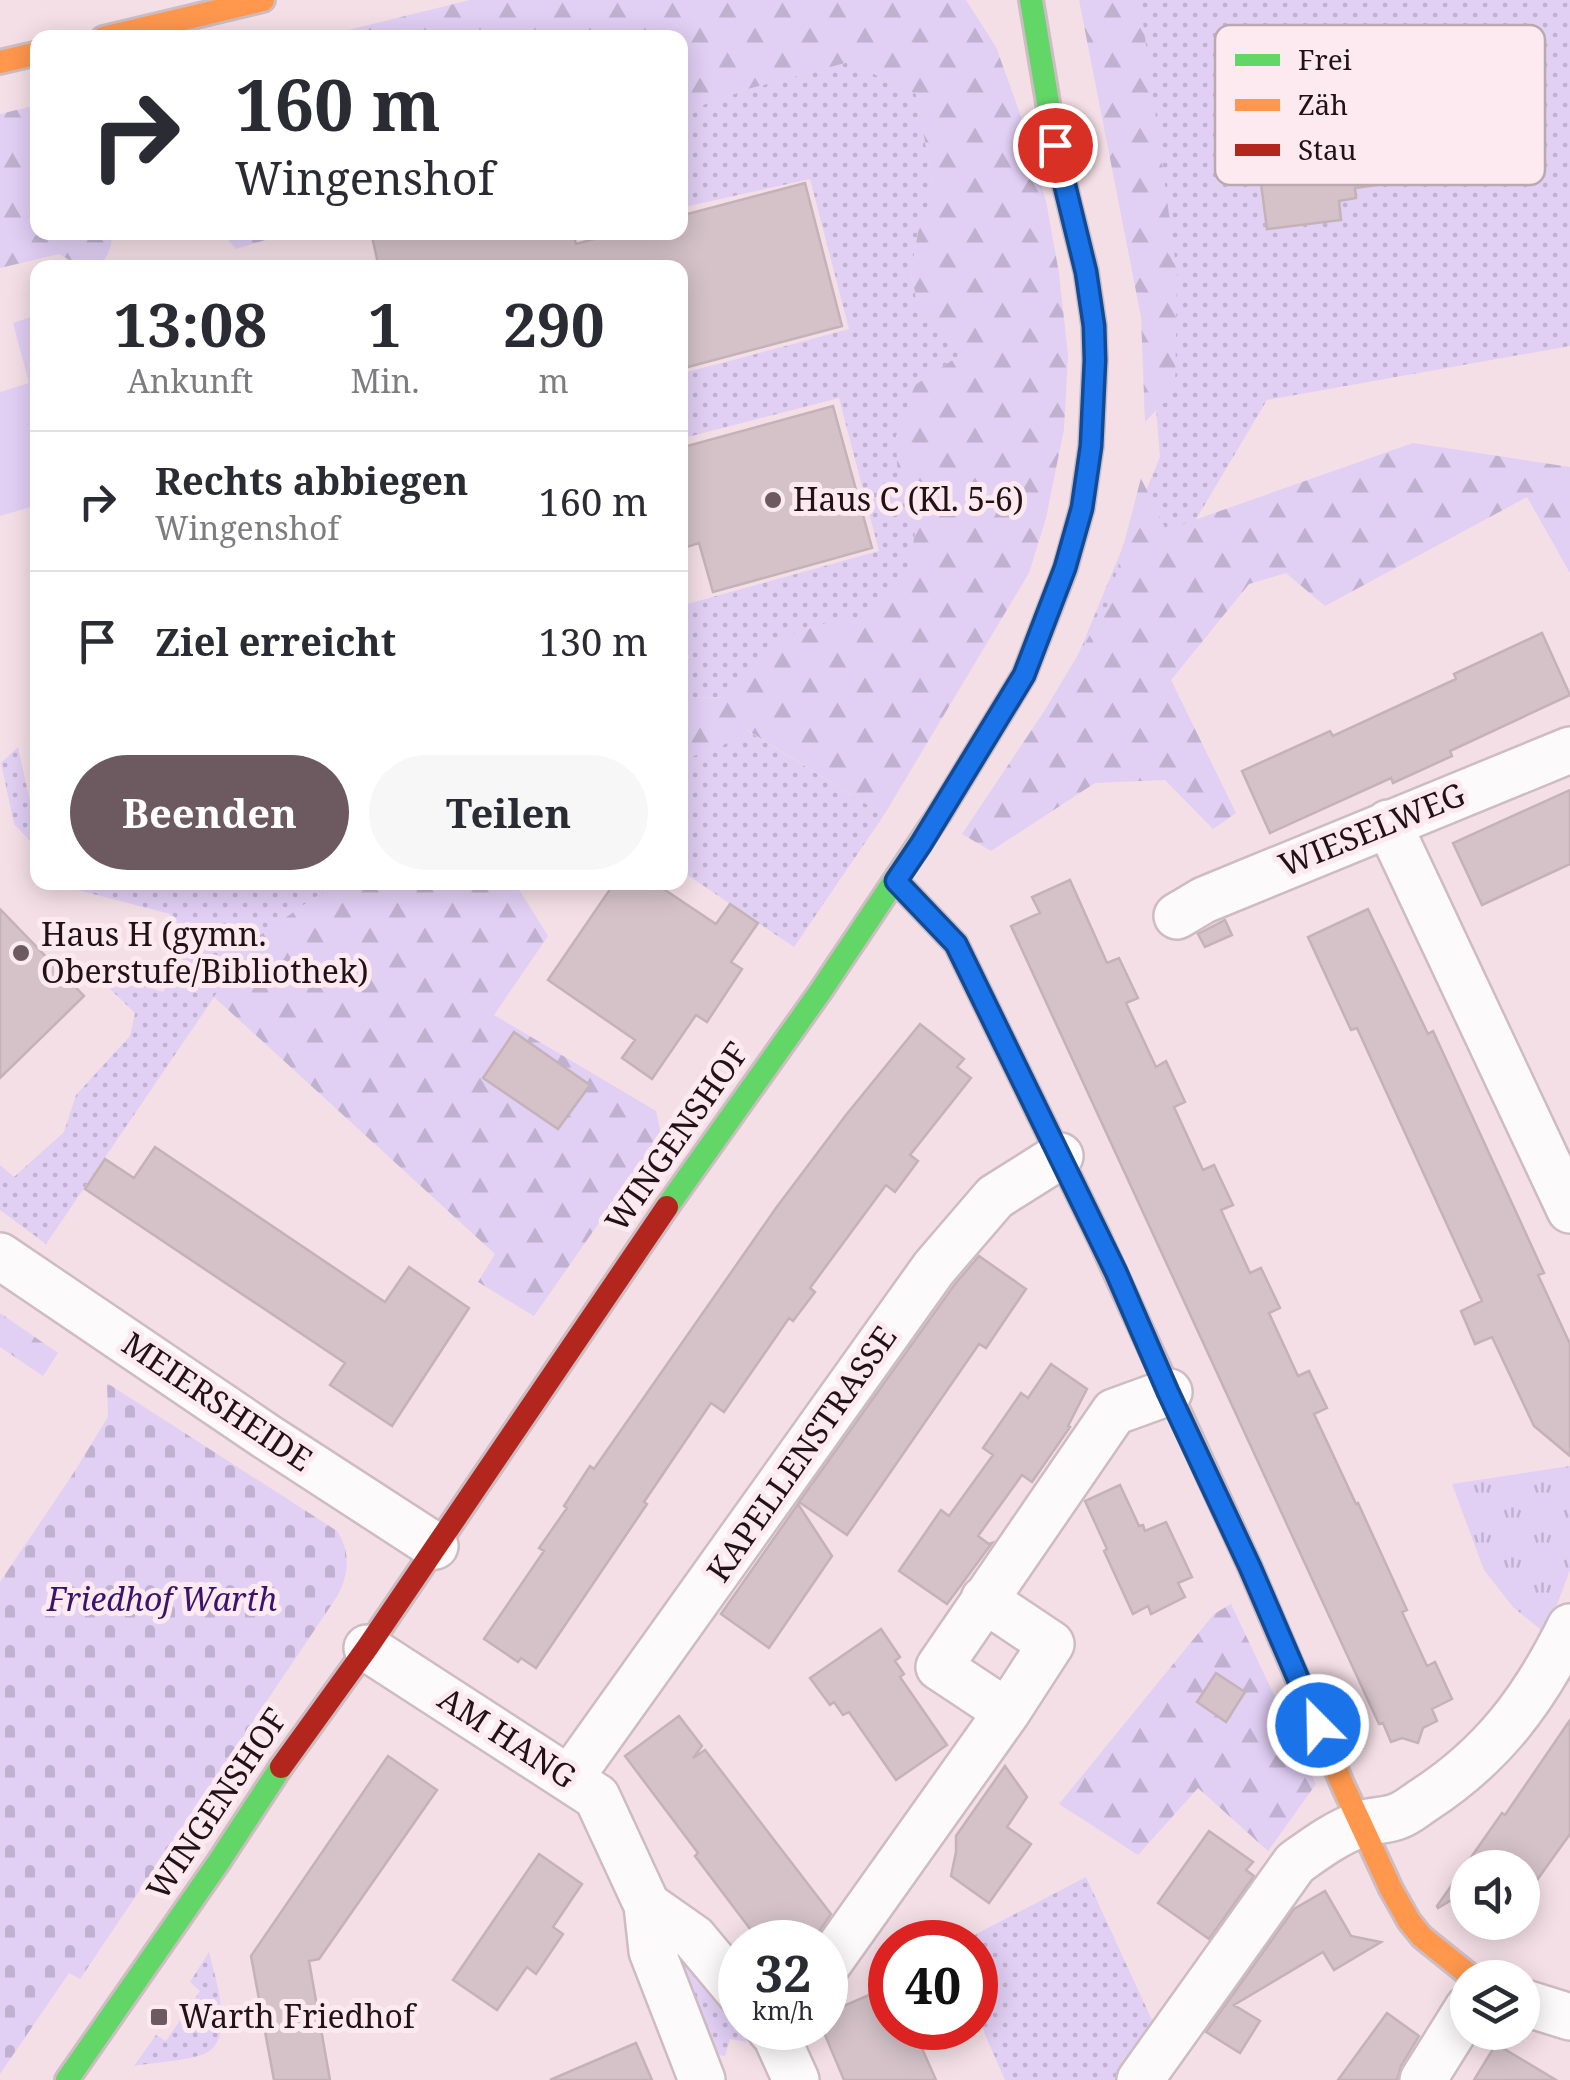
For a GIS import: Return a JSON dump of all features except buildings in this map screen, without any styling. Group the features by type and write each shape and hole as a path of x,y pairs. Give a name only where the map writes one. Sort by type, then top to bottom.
{"main road":[{"path":"137,30 263,0"},
{"name":"WINGENSHOF","path":"67,2080 684,1181 896,881 1024,675 1065,568 1082,508 1091,446 1095,360 1086,272 1055,145 1031,0"},
{"name":"WINGENSHOF","path":"1016,54 1055,145"},
{"path":"0,62 30,55"},
{"path":"896,881 956,944 1116,1272 1385,1876 1410,1924 1450,1961"}],"street":[{"name":"WIESELWEG","path":"1177,916 1204,900 1570,750"},
{"path":"1388,824 1570,1210"},
{"name":"KAPELLENSTRASSE","path":"570,1778 934,1268 996,1197 1060,1156"},
{"name":"MEIERSHEIDE","path":"0,1256 435,1546"},
{"path":"1006,1712 939,1667 1114,1412 1168,1392"},
{"path":"848,1935 1051,1644 984,1599"},
{"path":"1140,2080 1295,1863 1328,1839 1363,1823 1398,1816 1449,1784 1491,1748 1536,1688 1570,1627"},
{"name":"AM HANG","path":"367,1648 597,1797 647,1904 652,1951 702,2080"},
{"name":"AM HANG","path":"647,1904 694,1938 718,1967"},
{"path":"1540,2008 1570,2018"},
{"path":"1423,2080 1450,2037"},
{"path":"784,2050 796,2080"}],"green space":[{"path":"470,0 966,0 996,47 1046,201 1068,355 1064,429 1046,518 1029,573 884,815 747,730 725,744 688,758 688,698 729,697 774,640 836,620 862,624 909,568 916,527 898,486 896,436 915,385 966,351 918,308 911,272 918,232 934,189 916,94 849,62 748,89 688,110 688,30 348,30"},
{"path":"1079,0 1140,0 1177,274 1175,391 1145,422 1141,317"},
{"path":"1123,0 1570,0 1570,346 1267,400 1092,694 1064,689 1160,457"},
{"path":"849,62 916,94 934,189 918,232 911,273 918,308 966,351 915,385 898,486 917,527 909,568 862,624 836,620 774,640 729,697 688,698 688,604 879,551 839,398 688,437 688,372 849,329 810,179 688,206 688,110 748,89"},
{"path":"30,107 30,240 111,240 104,260 71,260 59,254 0,268 0,114"},
{"path":"228,240 265,240 236,249"},
{"path":"30,317 30,507 0,516 0,392 29,383 13,323"},
{"path":"1413,443 1570,467 1570,573 1527,497 1325,606 1286,573 1249,584 1171,680 1236,813 1213,829 1165,780 1095,783 991,851 962,834 1043,713 1108,605 1141,478 1166,530"},
{"path":"746,730 884,815 794,947 688,875 688,758 725,744"},
{"path":"18,747 30,801 30,841 14,824 1,763"},
{"path":"78,890 326,890 253,940 46,1244 0,1210 0,1165 14,1177 64,1132 76,1095 130,1036 135,1013 104,983 112,975 163,992 183,963 170,914"},
{"path":"326,890 519,890 548,936 494,1015 656,1111 661,1134 534,1316 478,1282 495,1254 214,997 253,940"},
{"path":"0,1313 58,1353 43,1376 0,1347"},
{"name":"Friedhof Warth","path":"107,1383 337,1531 345,1547 346,1571 338,1595 80,1979 69,1973 0,2074 0,1582 108,1417"},
{"path":"1570,1466 1570,1570 1546,1634 1513,1607 1484,1570 1452,1484"},
{"path":"1231,1604 1316,1784 1268,1851 1198,1788 1138,1855 1059,1804 1214,1614"},
{"path":"1086,1877 1158,2033 1124,2080 1005,2080 992,2050 998,2050 998,1923"},
{"path":"209,1952 222,2022 214,2047 198,2056 134,2066 156,2035 166,2041 200,1991 190,1982"},
{"path":"681,1953 697,1957 718,1989 718,2050 727,2050 725,2056 700,2052 671,1957"}],"traffic: fast":[{"path":"1031,0 1055,145 1073,219"},
{"path":"667,1207 820,992 940,813"},
{"path":"67,2080 281,1767"}],"traffic: slow":[{"path":"137,30 263,0"},
{"path":"0,62 30,55"},
{"path":"940,813 1024,675 1065,569 1082,508 1091,446 1094,326 1073,219"},
{"path":"1098,1235 1391,1889 1422,1937 1451,1960"}],"traffic: jam":[{"path":"896,881 956,944 1098,1235"},
{"path":"281,1767 367,1648 667,1207"}],"place":[{"name":"Haus C (Kl. 5-6)","path":"773,500"},
{"name":"Haus H (gymn. Oberstufe/Bibliothek)","path":"21,953"},
{"name":"Warth Friedhof","path":"159,2017"}],"route":[{"path":"1055,145 1086,272 1094,326 1091,446 1082,508 1065,568 1024,675 896,881 956,944 1116,1272 1318,1725"}]}
